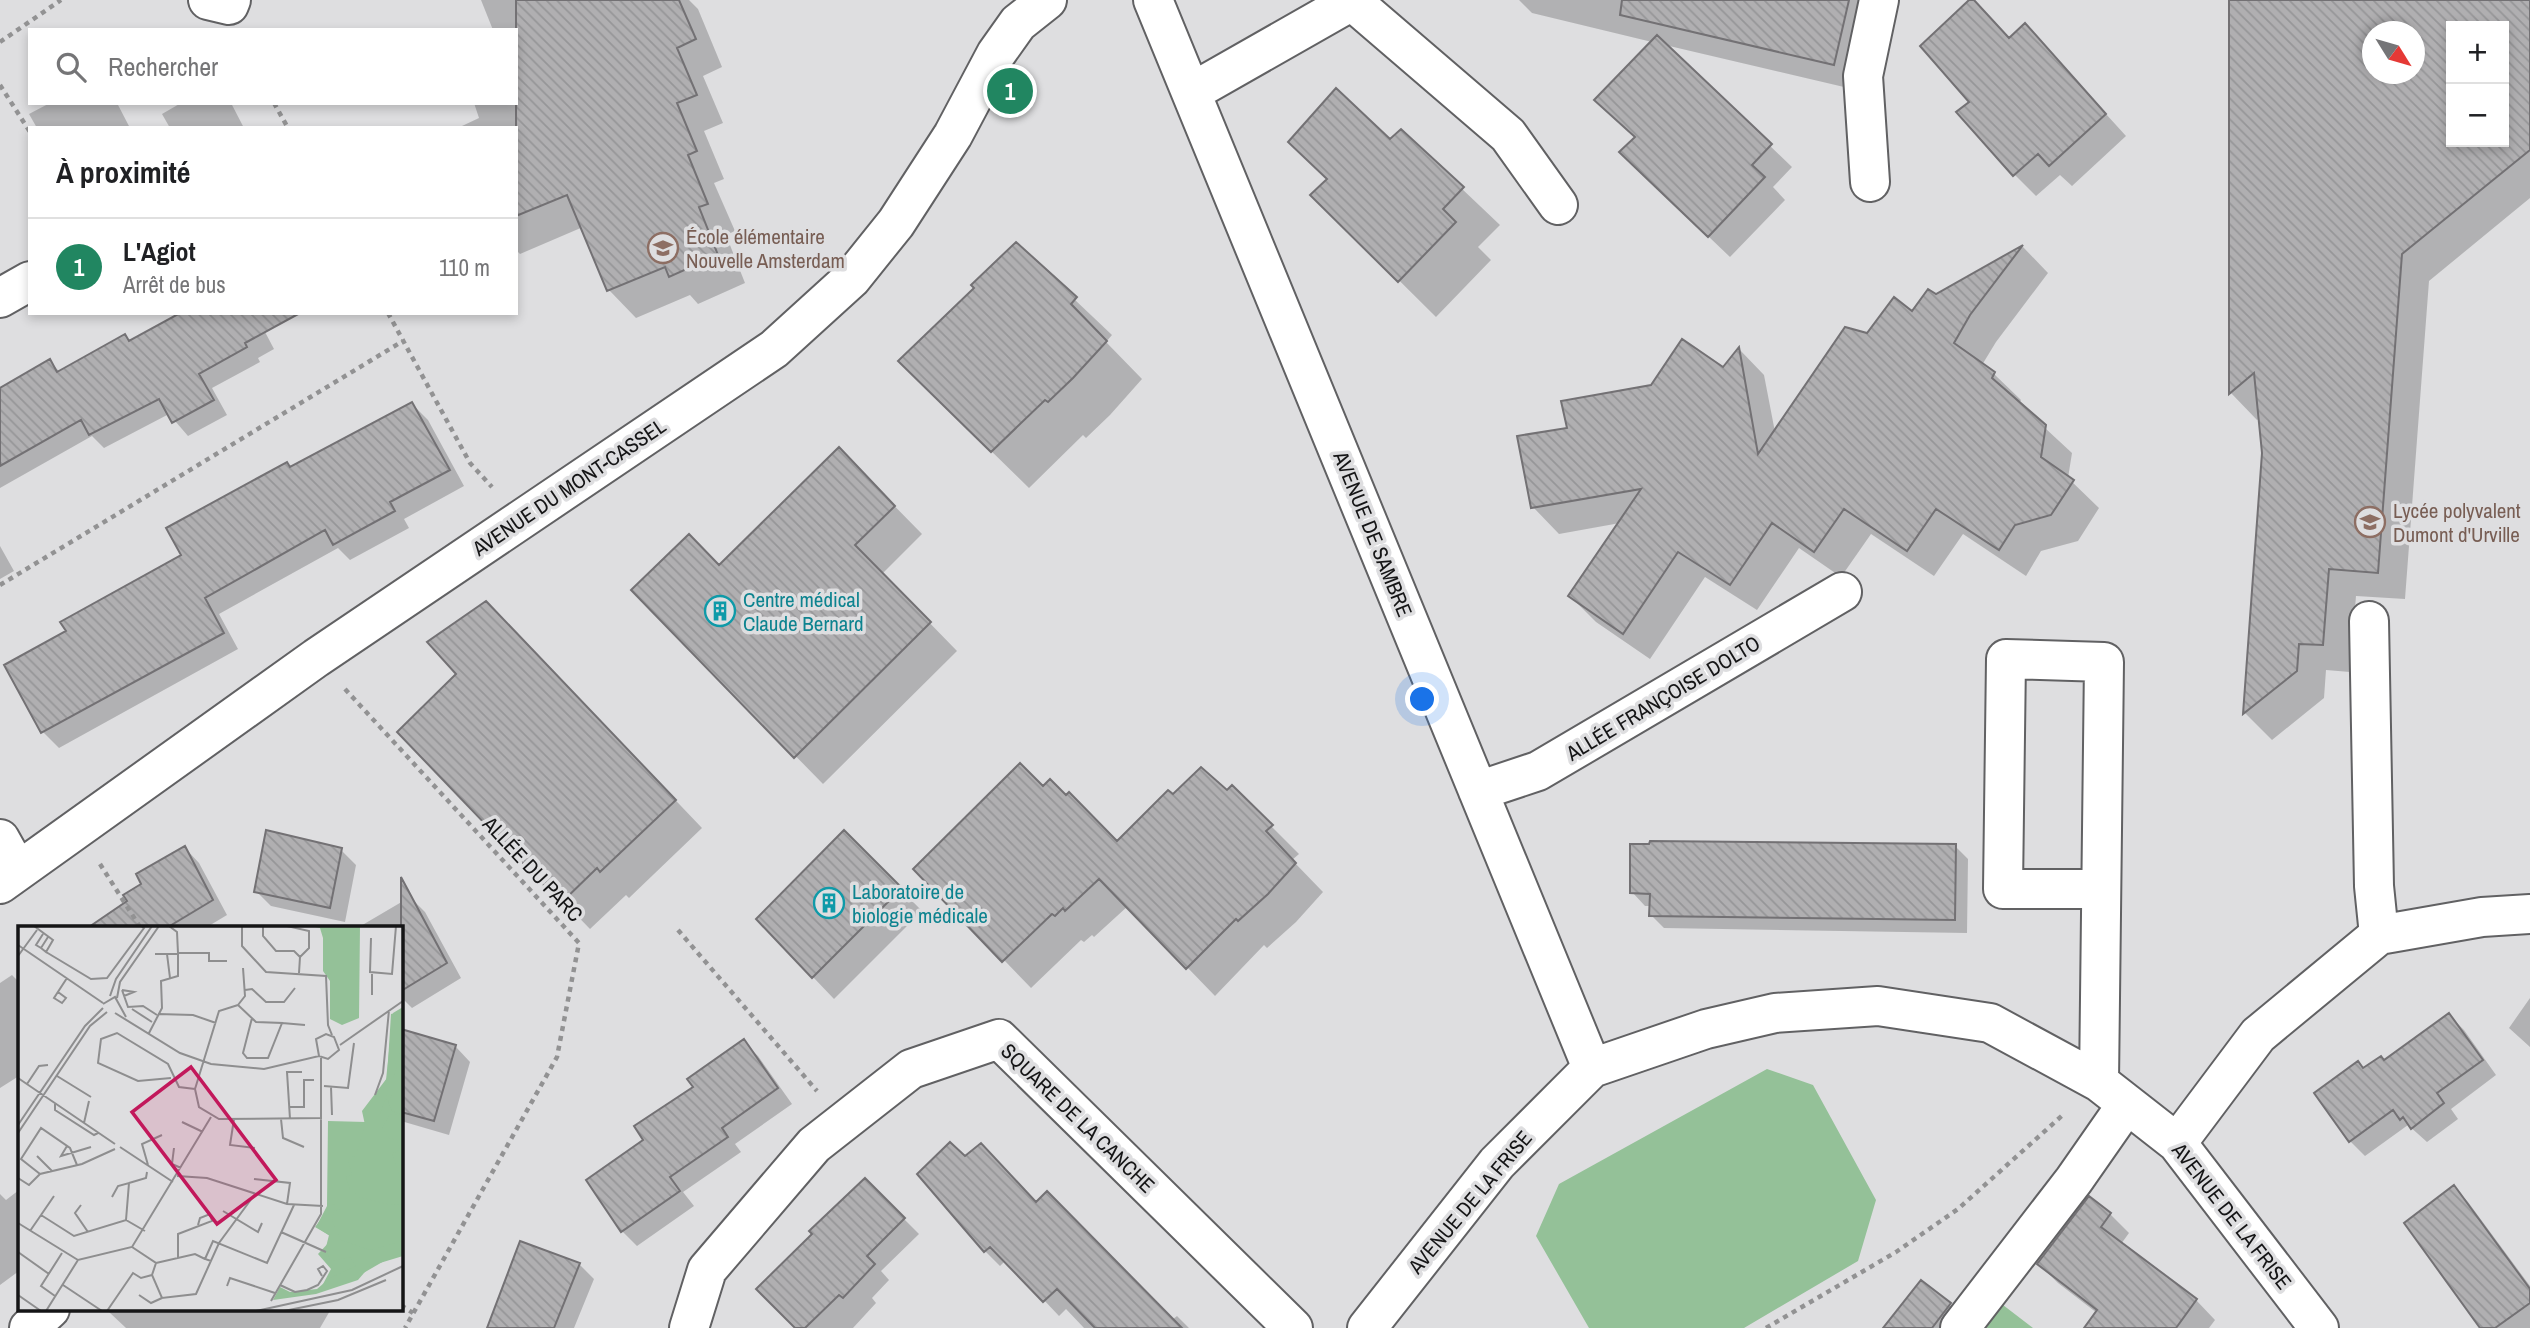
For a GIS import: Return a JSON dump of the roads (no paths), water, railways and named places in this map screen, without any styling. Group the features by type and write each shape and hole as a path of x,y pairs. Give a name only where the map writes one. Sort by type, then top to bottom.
{"street":[{"path":"208,0 229,5 231,0"},
{"name":"AVENUE DU MONT-CASSEL","path":"6,865 77,828 316,658 774,349 851,279 896,223 931,172 996,54 1018,23 1047,0"},
{"name":"AVENUE DE SAMBRE","path":"1153,0 1592,1068"},
{"path":"1192,92 1352,0 1508,135 1558,205"},
{"path":"1870,182 1863,76 1879,0"},
{"path":"0,298 28,282"},
{"name":"ALLÉE FRANÇOISE DOLTO","path":"1478,791 1538,771 1842,592"},
{"path":"2369,621 2374,886 2379,935"},
{"path":"1960,1328 2074,1180 2113,1093 2101,888 2104,662 2006,659 2003,889 2101,888"},
{"path":"2177,1143 2258,1035 2379,935 2482,917 2530,914"},
{"name":"AVENUE DE LA FRISE","path":"1367,1328 1497,1163 1592,1068 1706,1029 1775,1013 1878,1006 1990,1023 2113,1093 2177,1143 2319,1328"},
{"name":"SQUARE DE LA CANCHE","path":"689,1328 707,1270 814,1145 911,1069 999,1039 1293,1328"},
{"path":"29,1328 49,1310"}],"place":[{"name":"L'Agiot","path":"1010,91"},
{"name":"École élémentaire Nouvelle Amsterdam","path":"663,248"},
{"name":"Lycée polyvalent Dumont d'Urville","path":"2370,522"},
{"name":"Centre médical Claude Bernard","path":"720,611"},
{"name":"Laboratoire de biologie médicale","path":"829,903"}]}
